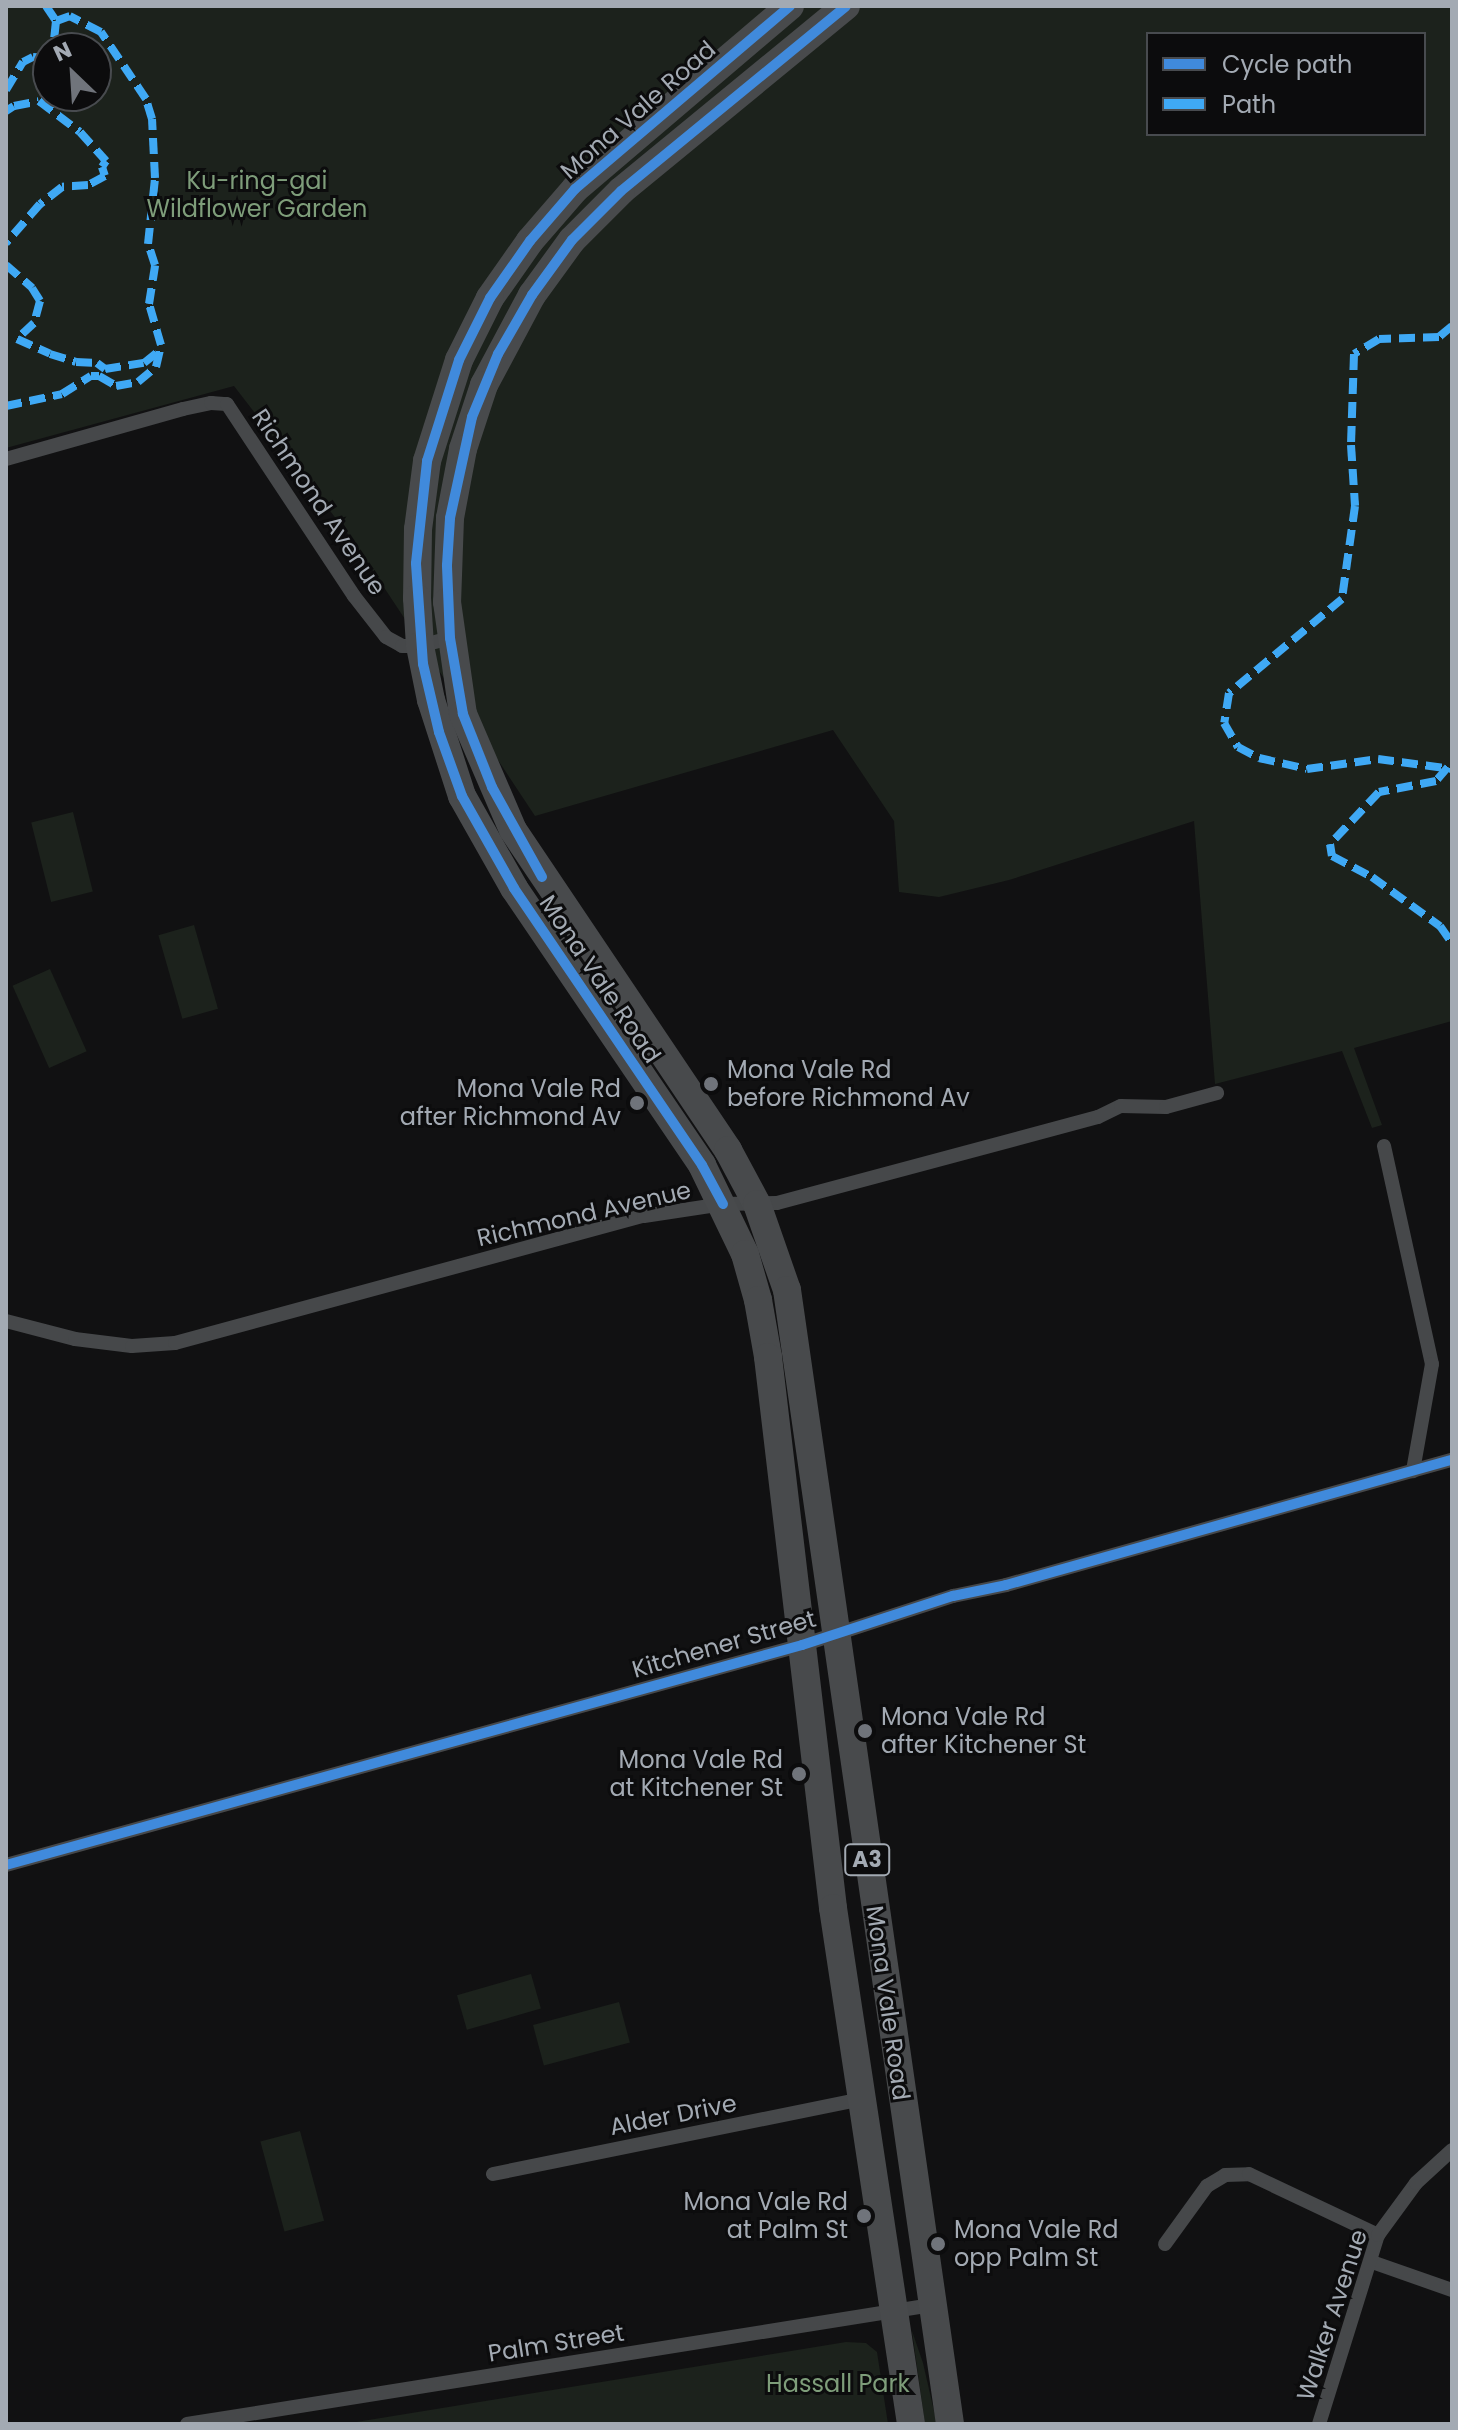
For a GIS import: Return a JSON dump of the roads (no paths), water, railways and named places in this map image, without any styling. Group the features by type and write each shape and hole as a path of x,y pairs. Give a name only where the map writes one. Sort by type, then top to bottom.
{"highway":[{"name":"Mona Vale Road","path":"790,6 575,189 530,241 490,298 455,371 427,461 416,563 420,646 439,732 479,828 514,888 702,1165 745,1254 761,1314 833,1908 911,2424"},
{"name":"Mona Vale Road","path":"846,6 621,191 572,240 532,295 484,385 463,449 448,549 450,638 463,714 513,830 720,1138 757,1204 778,1258 794,1325 834,1633 950,2424"}],"street":[{"name":"Richmond Avenue","path":"6,459 183,409 211,403 227,404 378,627 386,637 402,646 420,646"},
{"path":"420,646 450,638"},
{"name":"Richmond Avenue","path":"6,1321 75,1339 132,1346 175,1343 644,1216 723,1204 777,1203 1088,1120 1121,1106 1166,1107 1217,1093"},
{"path":"1384,1146 1432,1364 1413,1471"},
{"name":"Kitchener Street","path":"6,1865 802,1645 953,1596 1050,1573 1452,1460"},
{"name":"Alder Drive","path":"493,2174 861,2099"},
{"name":"Walker Avenue","path":"1319,2424 1378,2235 1416,2183 1452,2150"},
{"path":"1165,2244 1207,2186 1225,2175 1249,2174 1378,2235"},
{"path":"1372,2262 1452,2290"},
{"name":"Palm Street","path":"187,2424 932,2305"},
{"path":"297,2407 299,2424"}],"place":[{"name":"Mona Vale Rd before Richmond Av","path":"711,1084"},
{"name":"Mona Vale Rd after Richmond Av","path":"637,1103"},
{"name":"Mona Vale Rd after Kitchener St","path":"865,1731"},
{"name":"Mona Vale Rd at Kitchener St","path":"799,1774"},
{"name":"Mona Vale Rd at Palm St","path":"864,2216"},
{"name":"Mona Vale Rd opp Palm St","path":"938,2244"}],"park label":[{"name":"Ku-ring-gai Wildflower Garden","path":"257,195"},
{"name":"Hassall Park","path":"838,2384"}]}
